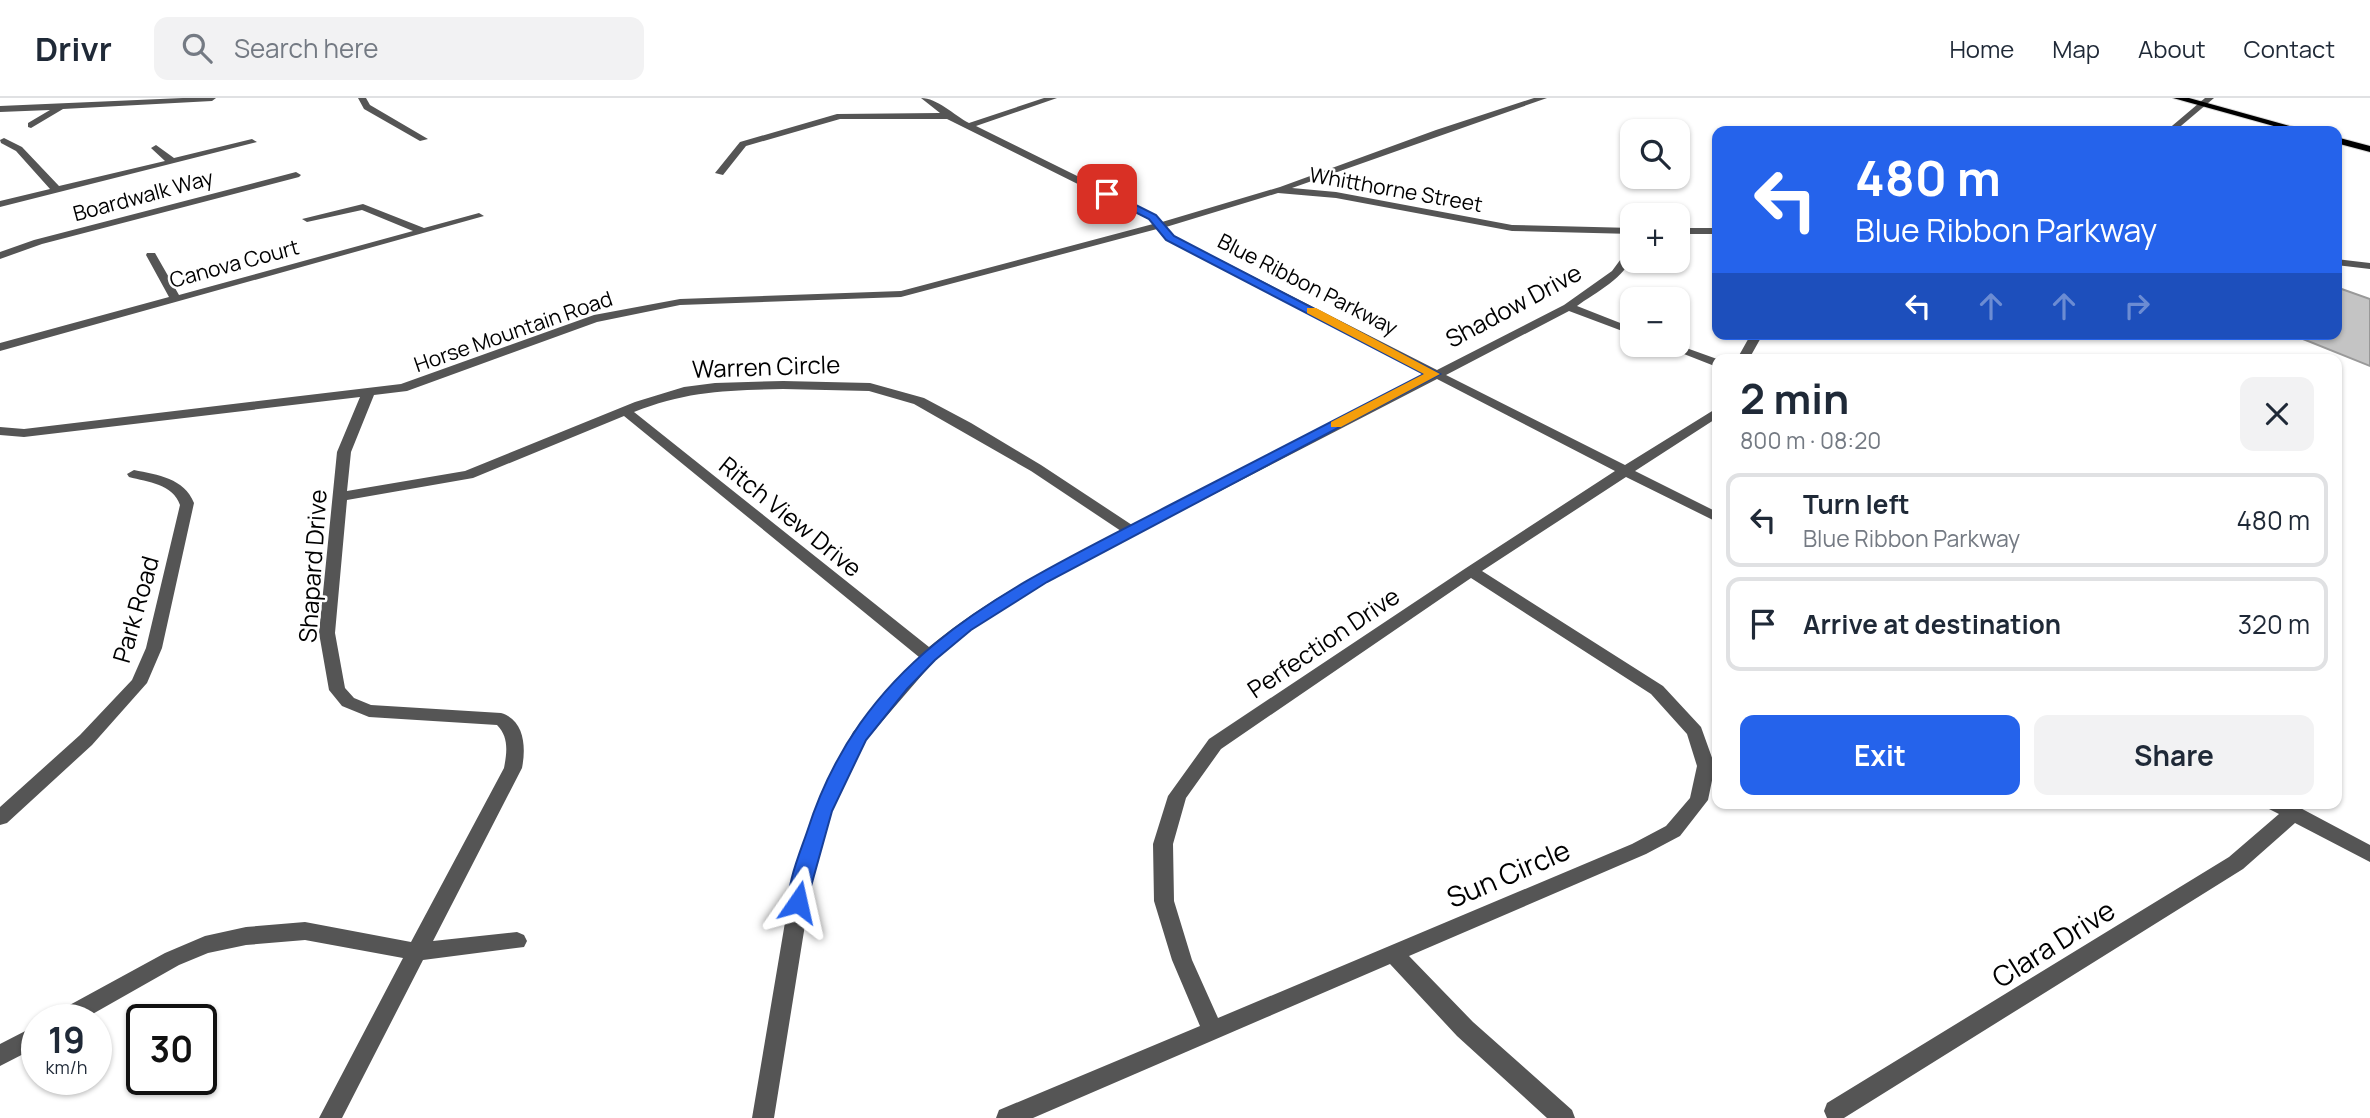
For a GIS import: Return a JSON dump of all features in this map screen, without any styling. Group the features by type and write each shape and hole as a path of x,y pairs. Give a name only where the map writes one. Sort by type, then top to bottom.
{"main road":[{"path":"2178,98 2206,101 2287,126"},
{"path":"2342,142 2370,149"}],"street":[{"path":"0,109 212,98"},
{"path":"362,98 367,107 422,139"},
{"name":"Blue Ribbon Parkway","path":"925,98 949,116 1152,217 1170,238 1712,515"},
{"path":"971,125 1053,98"},
{"path":"1278,190 1543,98"},
{"path":"2176,126 2206,101"},
{"path":"31,125 61,106"},
{"path":"720,173 743,144 840,116 949,116"},
{"path":"4,141 19,149 57,190"},
{"path":"0,204 252,142"},
{"path":"156,148 172,162"},
{"name":"Boardwalk Way","path":"0,256 38,242 296,175"},
{"path":"1306,180 1313,189 1323,194"},
{"name":"Whitthorne Street","path":"1158,226 1278,190 1323,194 1512,228 1620,231"},
{"path":"307,219 363,207 422,231"},
{"name":"Canova Court","path":"0,347 479,216"},
{"name":"Horse Mountain Road","path":"0,431 24,433 403,388 594,319 680,302 901,294 1158,226"},
{"path":"1690,231 1712,230"},
{"path":"151,255 176,299"},
{"path":"2342,263 2370,267"},
{"name":"Shadow Drive","path":"763,1118 803,876 823,811 859,737 901,685 929,656 965,626 1041,578 1568,307 1620,268"},
{"path":"1568,307 1620,327"},
{"path":"1690,353 1712,361"},
{"name":"Warren Circle","path":"340,497 467,475 660,397 715,387 870,387 900,394 966,426 1036,468 1131,531"},
{"name":"Shapard Drive","path":"368,394 344,452 327,633 337,690 348,702 369,711 501,719 509,725 517,750 513,768 416,952"},
{"name":"Ritch View Drive","path":"625,411 929,656"},
{"name":"Perfection Drive","path":"1212,1028 1182,961 1164,901 1163,844 1177,796 1215,744 1471,571 1712,415"},
{"name":"Park Road","path":"0,818 86,740 127,698 139,683 154,648 187,502 178,489 158,479 134,474"},
{"name":"Sun Circle","path":"1007,1118 1212,1028 1640,849 1673,831 1699,800 1706,766 1695,732 1657,690 1471,571"},
{"name":"Clara Drive","path":"1835,1111 2236,863 2283,809"},
{"path":"2286,809 2370,854"},
{"path":"92,1004 172,960 205,946 246,936 306,931 416,952 517,941"},
{"path":"330,1118 416,952"},
{"path":"1394,954 1465,1030 1564,1118"},
{"path":"0,1056 21,1044"}],"building":[{"path":"2342,289 2370,299 2370,366 2305,340 2342,340"}],"slow traffic":[{"path":"1312,311 1434,374 1336,425"}],"route":[{"path":"798,902 823,811 859,737 901,685 929,656 965,626 1041,578 1434,374 1170,238 1152,217 1107,194"}]}
